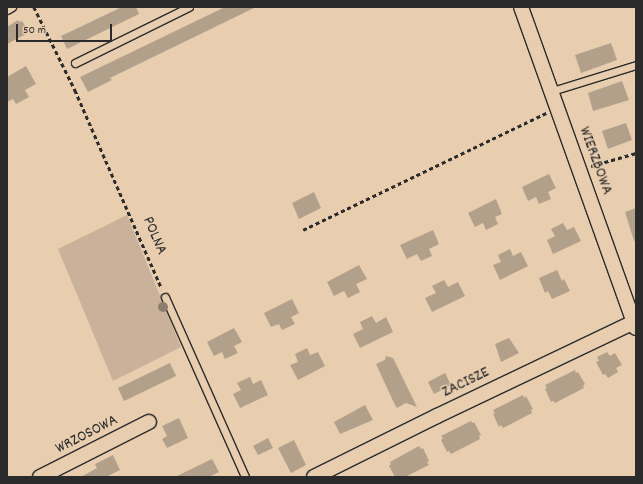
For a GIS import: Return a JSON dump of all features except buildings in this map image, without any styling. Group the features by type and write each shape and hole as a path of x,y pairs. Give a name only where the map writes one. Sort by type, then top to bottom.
{"street":[{"name":"WIERZBOWA","path":"521,7 635,325"},
{"name":"ZACISZE","path":"314,477 437,416 635,325"},
{"name":"WRZOSOWA","path":"40,477 149,422"}],"lane":[{"path":"7,10 12,7"},
{"path":"75,63 189,7"},
{"path":"552,91 636,64"},
{"path":"165,297 245,477"}],"path":[{"name":"POLNA","path":"34,7 75,90 165,297"},
{"path":"303,230 558,107"},
{"path":"580,170 636,153"}],"shaded area":[{"path":"127,215 181,347 113,381 58,249"}]}
